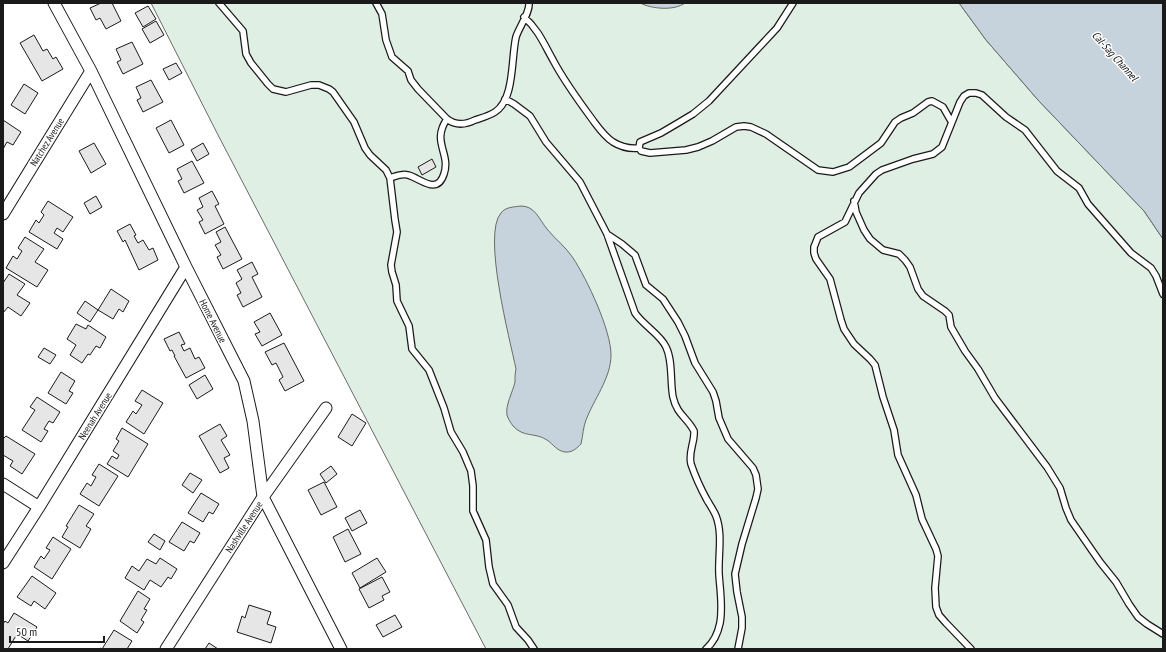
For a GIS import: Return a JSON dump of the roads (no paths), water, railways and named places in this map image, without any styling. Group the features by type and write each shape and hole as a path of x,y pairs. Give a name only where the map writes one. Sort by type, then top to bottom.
{"street":[{"name":"Home Avenue","path":"54,3 91,71 186,267 244,381 253,421 263,497 341,649"},
{"name":"Natchez Avenue","path":"3,214 91,71"},
{"name":"Neenah Avenue","path":"3,563 186,267"},
{"name":"Nashville Avenue","path":"166,649 263,497 326,408"},
{"path":"3,484 39,507"}],"lane":[{"path":"218,3 243,31 246,54 251,63 268,84 273,88 286,92 319,85 333,92 354,122 365,148 370,155 386,170 390,178 397,232 391,265 396,285 397,301 409,326 412,349 429,370 444,408 451,432 463,452 471,471 473,486 473,511 486,540 489,567 493,584 508,605 516,627 534,649"},
{"path":"376,3 382,14 386,40 392,57 408,71 411,80 418,89 446,119 455,124 462,125 494,113 503,104 511,76 515,40 518,30 528,10 529,3"},
{"path":"639,148 640,142 661,133 693,114 710,101 777,28 793,3"},
{"path":"524,17 536,28 554,62 576,98 604,134 619,146 632,149 639,148 641,151 650,153 686,150 712,141 736,127 744,126 751,127 766,134 818,170 833,172 840,171 848,167 881,143 895,122 928,102 932,101 943,107 951,122"},
{"path":"971,649 946,623 936,608 935,588 938,556 936,549 922,519 916,495 898,455 894,430 883,397 875,365 848,336 840,320 830,278 816,259 814,247 818,237 845,222 859,193 876,174 882,170 913,159 933,154 938,151 942,147 960,102 964,96 969,93 976,93 987,98 1006,117 1028,134 1057,172 1079,188 1088,204 1131,254 1151,268 1163,294"},
{"path":"505,99 530,116 546,142 580,182 607,234 635,313 666,347 673,397 680,414 694,431 694,441 691,448 691,463 699,484 716,516 719,527 719,574 722,608 721,622 715,637 706,649"},
{"path":"390,178 401,174 408,175 427,185 437,184 441,180 444,176 446,164 440,138 441,130 446,119"},
{"path":"854,201 856,212 870,239 883,250 899,254 910,267 918,289 923,296 949,315 951,327 965,352 978,369 995,398 1047,467 1060,488 1071,520 1100,562 1116,582 1138,617 1163,634"},
{"path":"607,234 622,244 634,255 638,261 642,278 646,285 663,299 678,322 695,363 713,392 719,418 725,432 735,447 753,468 756,475 758,489 740,550 735,574 742,617 742,628 738,649"}],"water":[{"path":"640,3 685,3 675,7 657,8"},
{"name":"Cal-Sag Channel","path":"959,3 1163,3 1163,239 1144,211 1038,100 986,40"},
{"path":"521,206 530,208 539,217 547,229 567,250 579,267 603,319 610,345 611,355 608,372 586,420 581,444 570,452 557,449 543,438 525,434 517,430 507,415 508,403 515,382 516,369 499,288 494,242 496,225 501,213 507,208"}]}
